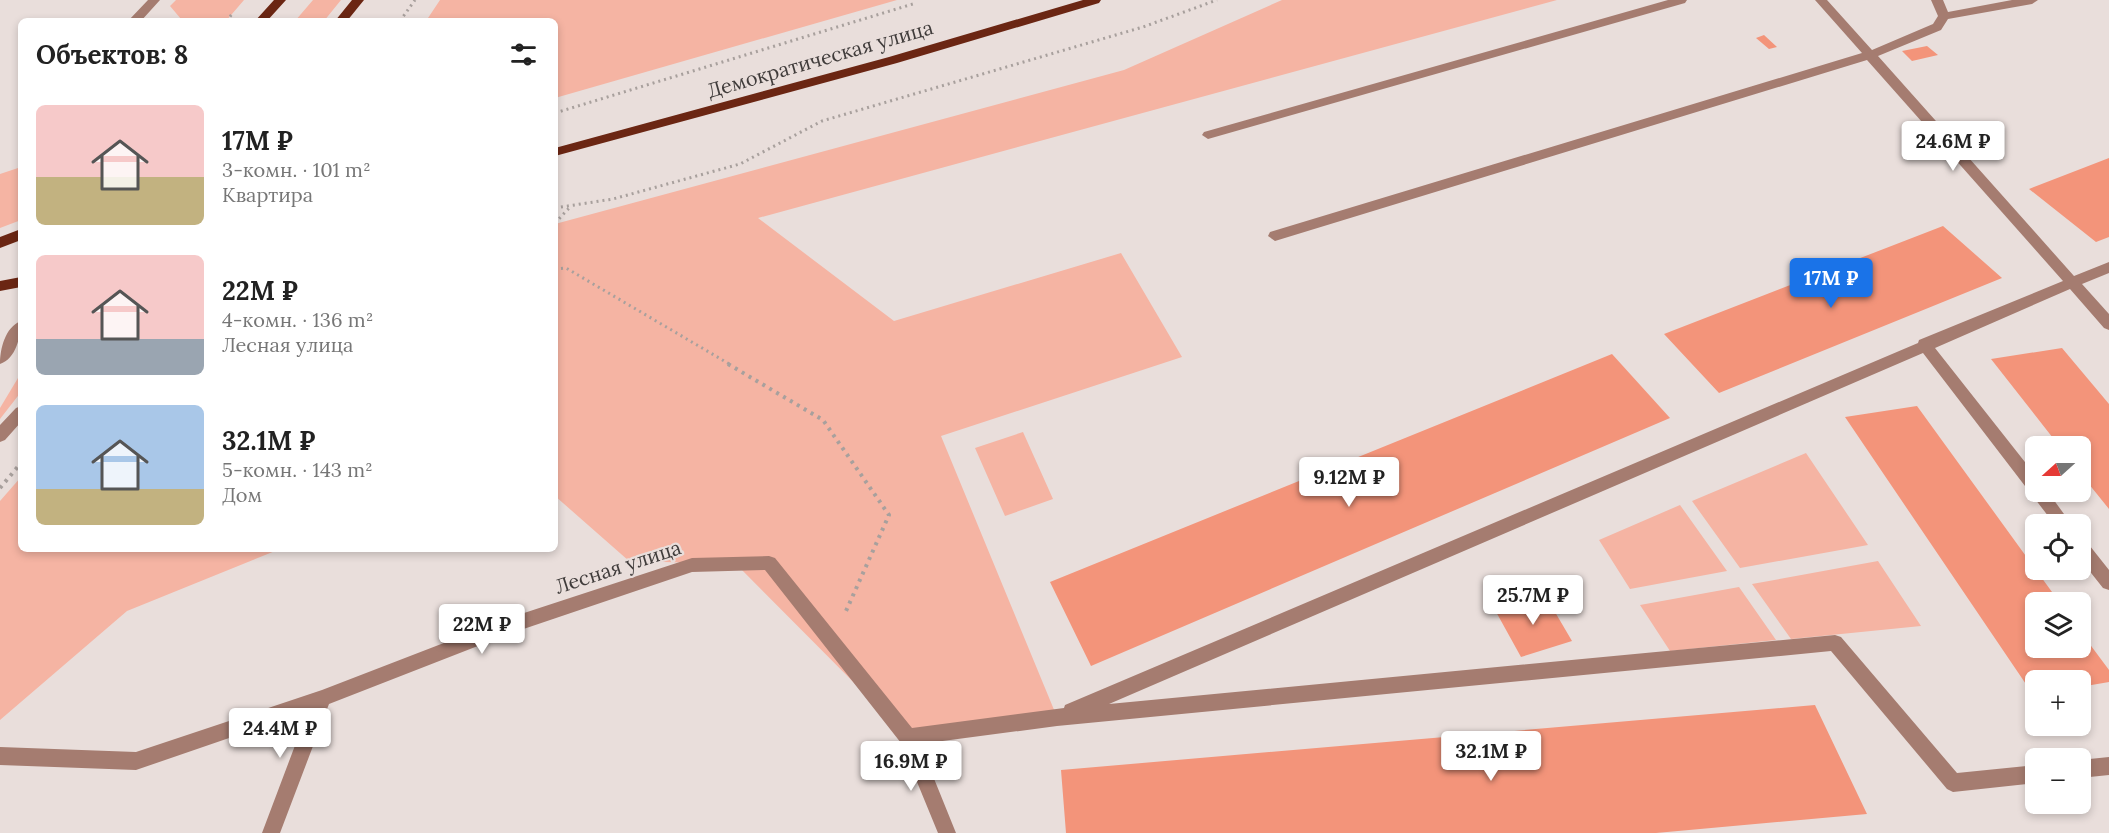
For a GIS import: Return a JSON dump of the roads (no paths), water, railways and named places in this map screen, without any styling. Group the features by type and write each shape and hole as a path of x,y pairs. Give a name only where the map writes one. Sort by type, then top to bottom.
{"main road":[{"path":"264,18 280,0"},
{"path":"343,18 358,0"},
{"path":"349,18 358,0"},
{"name":"Демократическая улица","path":"558,151 893,60 1095,0"},
{"path":"0,243 18,235"},
{"path":"0,286 18,283"}],"street":[{"path":"137,18 154,0"},
{"path":"1208,135 1681,0"},
{"path":"1821,0 2109,324"},
{"path":"1937,0 1944,16"},
{"path":"1275,236 1870,55 1937,27 1944,16 2032,0"},
{"path":"1057,717 1924,344 2109,267"},
{"path":"0,358 18,331"},
{"path":"1924,344 2025,474"},
{"path":"0,436 18,415"},
{"path":"2047,502 2056,514"},
{"path":"2091,560 2109,583"},
{"name":"Лесная улица","path":"0,756 136,761 322,698 506,627 692,565 769,563 908,736 947,833"},
{"path":"908,736 1057,717 1834,643 1953,783 2025,775"},
{"path":"271,833 322,698"},
{"path":"2091,768 2109,766"}]}
